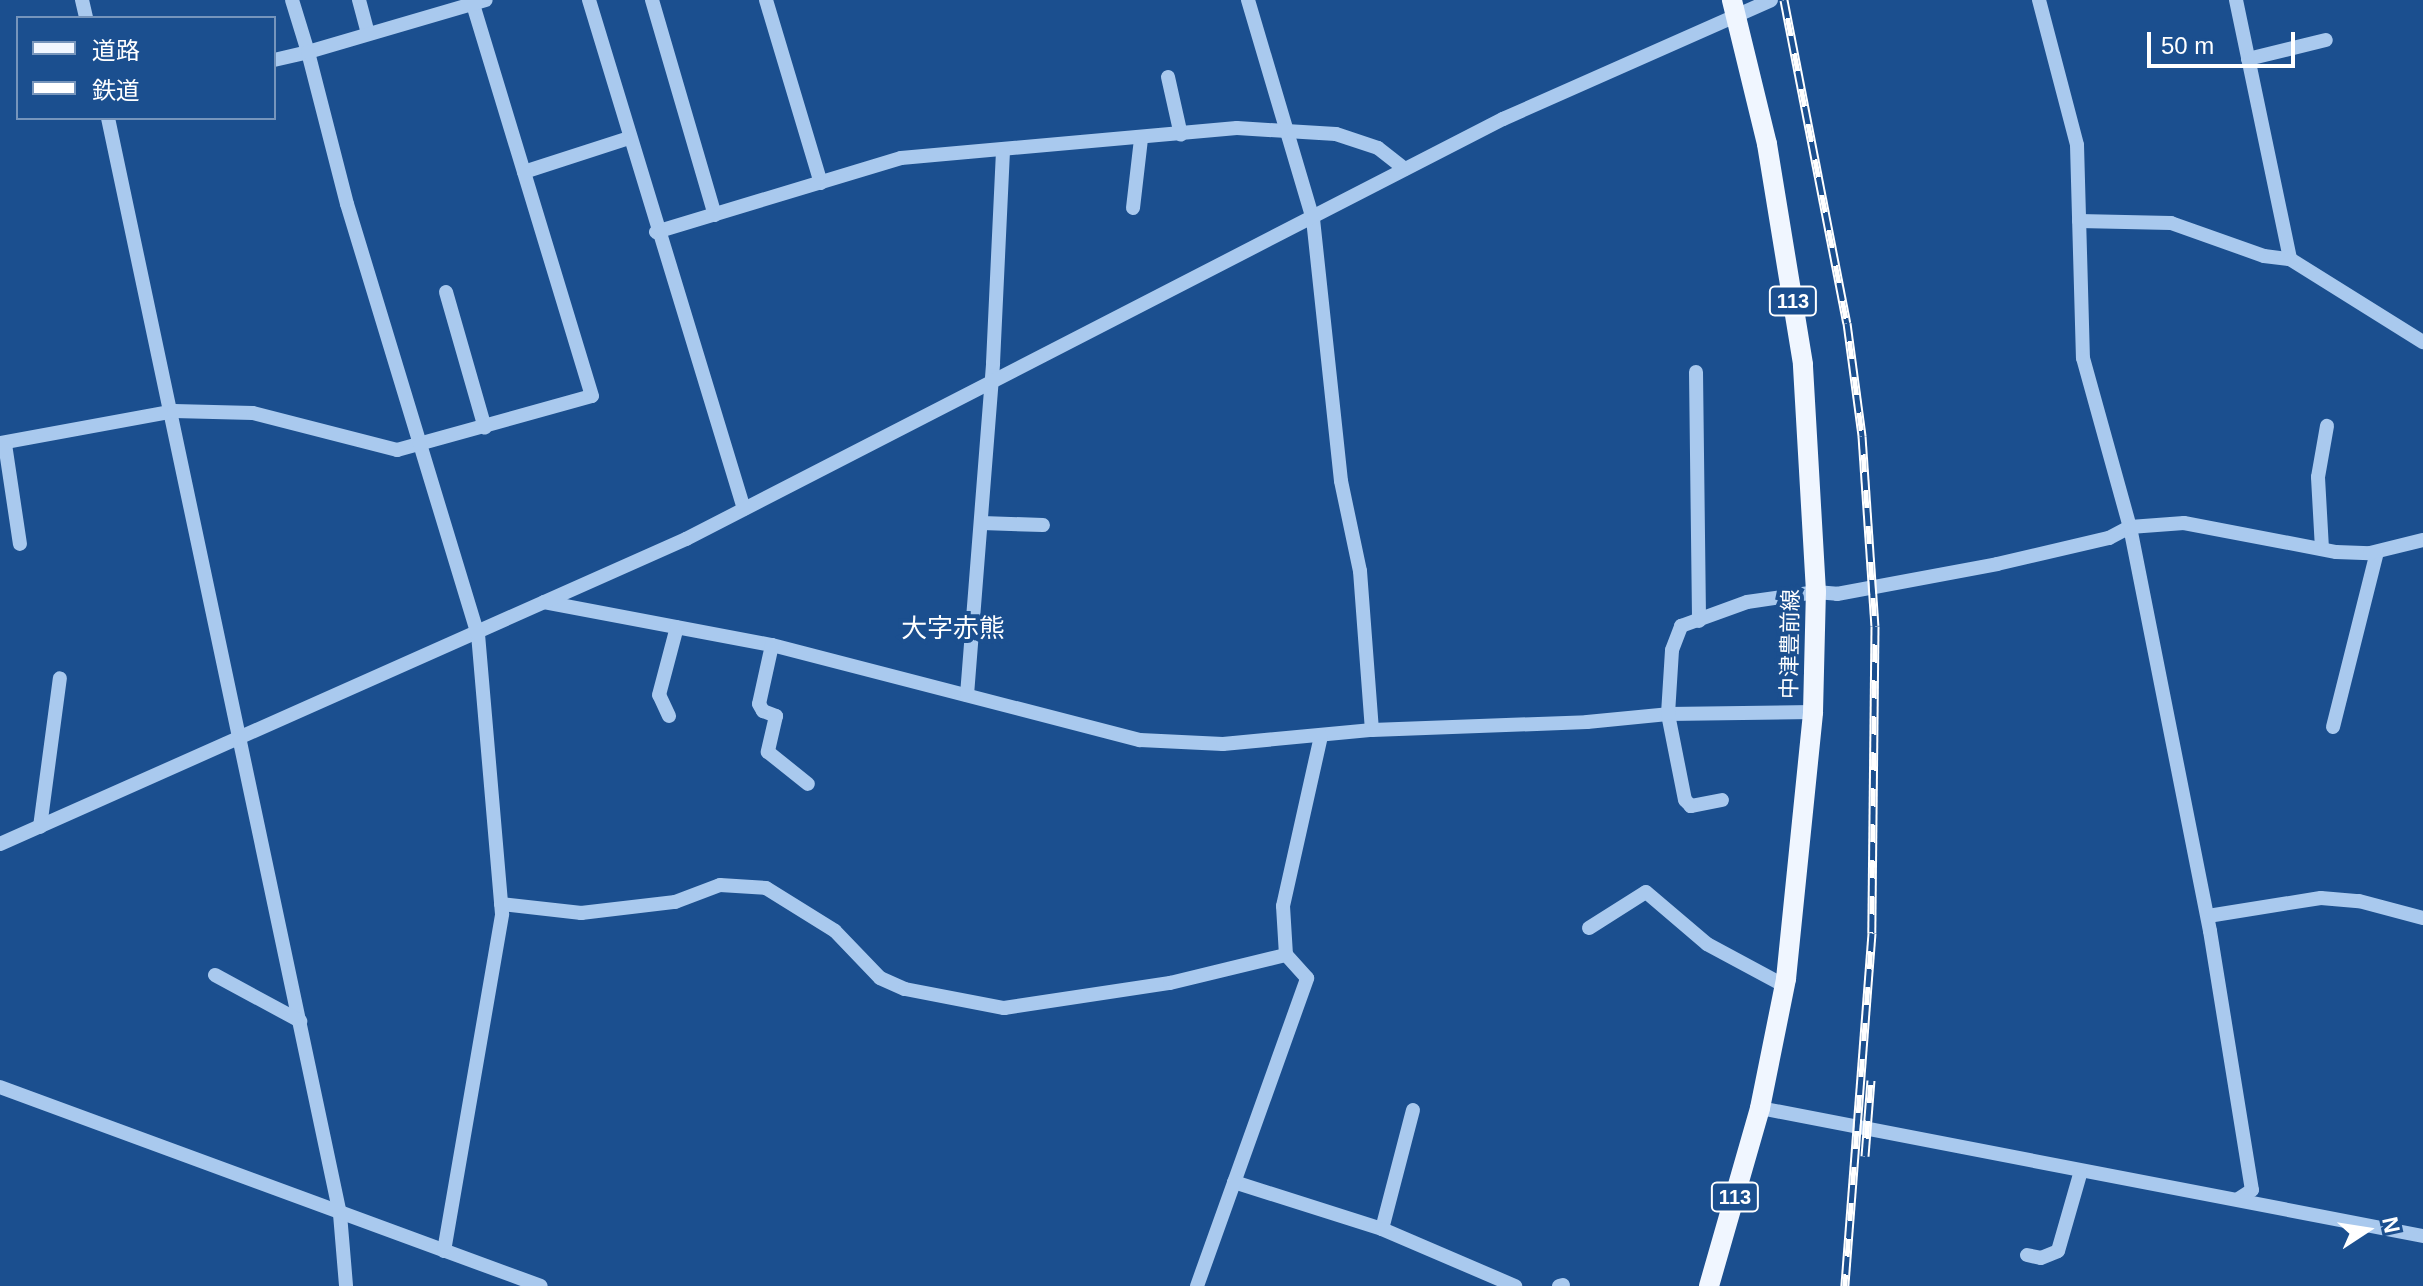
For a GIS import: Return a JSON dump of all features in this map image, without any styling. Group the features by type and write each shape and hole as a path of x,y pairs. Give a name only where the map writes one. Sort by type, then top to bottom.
{"main road":[{"name":"中津豊前線","path":"1709,1286 1760,1108 1785,986 1813,712 1816,592 1803,364 1767,144 1734,7"}],"street":[{"path":"292,0 347,204 478,635 501,904 444,1251"},
{"path":"359,0 368,34"},
{"path":"589,0 656,232 744,509"},
{"path":"652,0 715,215"},
{"path":"766,0 821,183"},
{"path":"1248,0 1290,133 1313,219 1341,481 1360,571 1372,730"},
{"path":"0,844 240,736 478,635 744,509 1405,169 1734,7 1771,0"},
{"path":"2039,0 2077,145 2083,358 2130,527 2208,916 2252,1190 2238,1199"},
{"path":"2236,0 2290,259"},
{"path":"20,544 2,444 174,411 253,413 397,450 421,447 592,396 524,172 477,1 276,60"},
{"path":"2248,59 2326,40"},
{"path":"1168,77 1181,135"},
{"path":"108,120 174,411 340,1214 346,1286"},
{"path":"656,232 901,158 1141,139 1237,128 1290,133 1317,131 1359,140 1405,169"},
{"path":"524,172 629,138"},
{"path":"1133,208 1141,139"},
{"path":"967,695 982,523 1003,151"},
{"path":"2079,221 2171,223 2264,256 2290,259 2423,342"},
{"path":"446,292 485,428"},
{"path":"1696,372 1699,621"},
{"path":"2322,549 2318,477 2327,426"},
{"path":"982,523 1043,525"},
{"path":"1722,800 1691,806 1685,800 1668,714 1672,650 1681,626 1747,602 1816,592 1837,594 1997,564 2109,538 2130,527 2184,523 2322,549 2377,552 2423,540"},
{"path":"2333,727 2377,552"},
{"path":"544,602 772,645 1140,740 1223,744 1372,730 1587,722 1668,714 1813,712"},
{"path":"669,716 659,695 677,627"},
{"path":"772,645 759,704 776,716 768,752 808,784"},
{"path":"40,827 60,678"},
{"path":"1197,1286 1307,978 1286,955 1283,906 1321,736"},
{"path":"501,904 581,913 675,902 720,885 766,888 835,931 880,978 905,989 1004,1008 1170,983 1286,955"},
{"path":"1589,928 1646,892 1707,944 1785,986"},
{"path":"2208,916 2321,898 2359,901 2423,918"},
{"path":"215,975 300,1021"},
{"path":"0,1087 541,1286"},
{"path":"1760,1108 2423,1236"},
{"path":"1382,1229 1413,1110"},
{"path":"2027,1255 2041,1258 2058,1251 2081,1171"},
{"path":"1234,1182 1382,1229 1515,1286"}],"railway":[{"path":"1784,0 1847,323 1862,436 1875,626 1872,933 1845,1286"},
{"path":"1865,1156 1871,1080"}],"district":[{"name":"大字赤熊","path":"953,629"}]}
